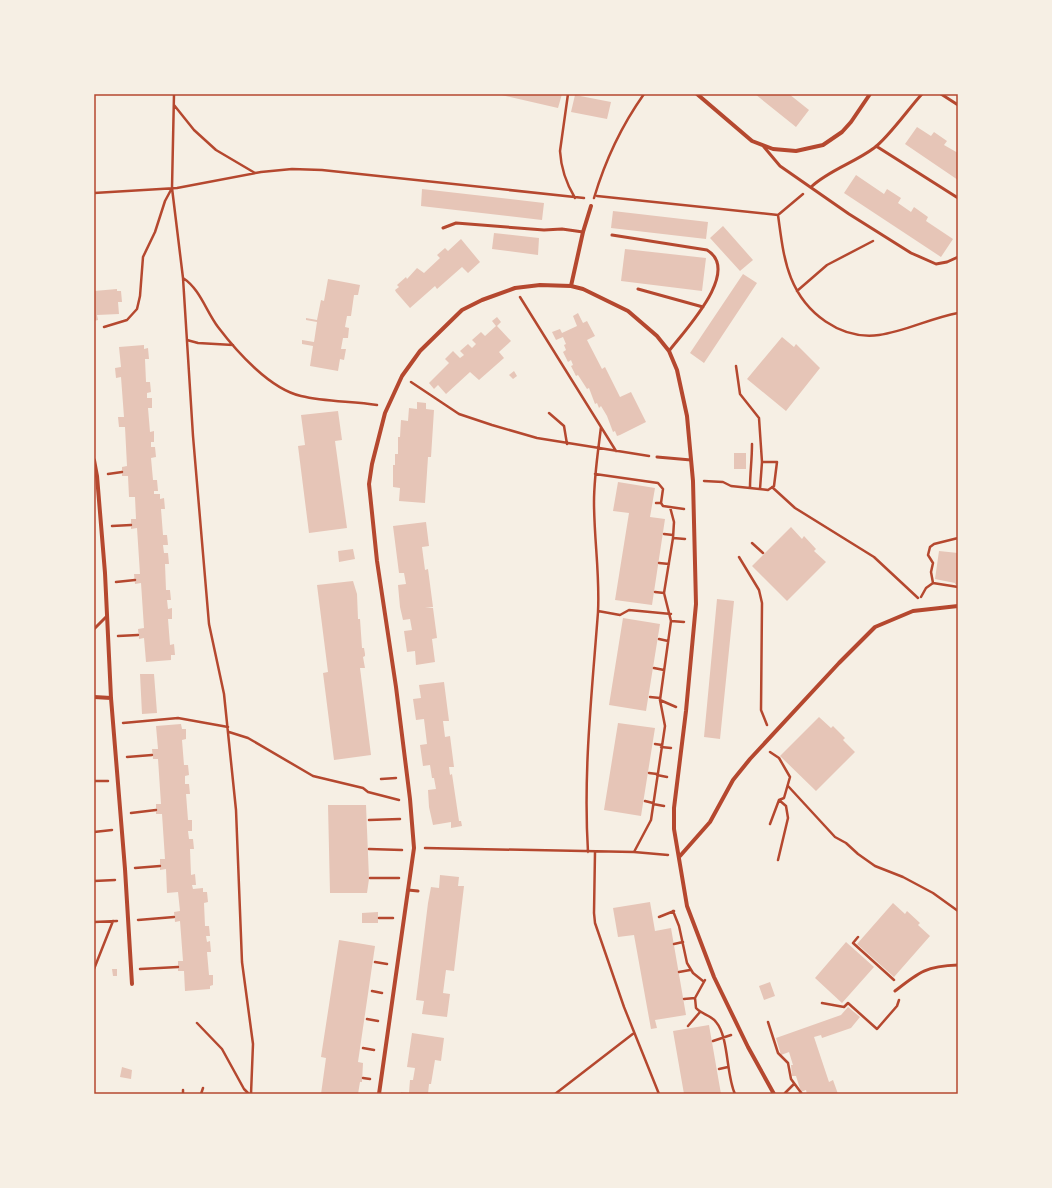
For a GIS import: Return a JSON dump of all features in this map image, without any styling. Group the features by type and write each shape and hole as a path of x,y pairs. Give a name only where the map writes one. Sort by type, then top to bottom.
{"street":[{"path":"697,94 752,141 764,147 796,151 823,145 837,135 851,122 870,94"},
{"path":"571,286 582,232 591,206"},
{"path":"379,1094 414,848 410,799 377,561 369,484 372,464 385,413 402,376 420,351 462,310 482,300 515,288 540,285 571,286 597,294 628,311 657,336 669,351 677,370 685,408 693,481 696,604 686,711 674,808 674,829 688,906 714,977 774,1094"},
{"path":"94,460 97,476 106,582 111,698 129,920 132,984"},
{"path":"680,856 710,822 733,780 761,747 839,663 875,627 912,610 958,606"},
{"path":"94,697 111,698"}],"lane":[{"path":"811,188 822,177 861,157 876,146 922,94"},
{"path":"941,94 958,105"},
{"path":"876,146 958,198"},
{"path":"764,147 780,166 911,253 930,262 941,264 958,257"},
{"path":"443,228 456,223 544,230 562,229 582,232"},
{"path":"612,235 707,250 712,252 718,263 718,277 711,294 703,307 669,351"},
{"path":"638,288 703,307"},
{"path":"657,457 691,460"},
{"path":"94,629 107,616"},
{"path":"408,890 418,891"},
{"path":"895,991 920,971 940,966 958,965"}],"path":[{"path":"174,94 172,188 183,278 193,436 210,624 223,686 229,732 238,842 242,962 253,1044 250,1094"},
{"path":"568,94 560,161 567,184 576,198"},
{"path":"591,206 621,132 644,94"},
{"path":"174,105 194,130 216,150 256,173"},
{"path":"94,192 172,188 230,179 256,173 292,169 322,170 576,198 594,196 778,215 811,188"},
{"path":"104,327 127,320 137,309 140,296 143,258 155,232 165,200 172,188"},
{"path":"778,215 788,270 797,291 808,306 825,321 844,332 859,336 878,335 902,330 958,313"},
{"path":"797,291 828,265 874,240 887,238"},
{"path":"183,278 191,284 212,318 233,345 258,370 291,393 317,398 377,405"},
{"path":"515,288 616,451"},
{"path":"187,340 198,343 233,345"},
{"path":"736,366 740,394 759,418 762,462 760,489"},
{"path":"402,376 459,414 537,438 567,444 657,457"},
{"path":"549,414 558,419 564,426 567,444"},
{"path":"588,852 588,769 591,678 598,611 594,502 595,474 601,427"},
{"path":"750,488 753,467 752,444"},
{"path":"693,481 723,482 732,486 768,490 774,486 777,462 762,462"},
{"path":"97,476 122,472"},
{"path":"595,474 658,483 663,489 661,503"},
{"path":"772,487 795,508 874,557 919,598 926,588 933,583 958,587"},
{"path":"656,503 661,503 663,506 670,508 694,510"},
{"path":"634,852 649,826 665,726 660,699 671,614 664,594 674,522 670,508"},
{"path":"101,527 131,525"},
{"path":"664,534 673,535"},
{"path":"933,583 931,572 933,563 928,555 930,547 934,544 958,538"},
{"path":"752,542 763,553"},
{"path":"739,557 759,590 762,602 761,710 768,725"},
{"path":"659,563 669,564"},
{"path":"106,582 135,580"},
{"path":"655,592 664,594"},
{"path":"598,611 620,615 629,610 671,614"},
{"path":"109,637 138,635"},
{"path":"659,640 668,641"},
{"path":"654,668 664,670"},
{"path":"650,697 660,699 686,711"},
{"path":"113,723 178,718 228,727"},
{"path":"229,732 248,738 287,762 319,778 363,788 368,792 392,799 410,799"},
{"path":"655,744 662,745"},
{"path":"761,747 778,756 788,770 790,777 784,798 779,800 770,824"},
{"path":"116,758 152,755"},
{"path":"649,773 657,774"},
{"path":"381,779 396,778"},
{"path":"94,781 109,781"},
{"path":"788,786 836,836 858,854 876,866 903,876 927,889 958,911"},
{"path":"778,860 788,818 786,806 779,800"},
{"path":"645,801 653,803"},
{"path":"121,814 156,810"},
{"path":"369,820 400,819"},
{"path":"94,832 112,830"},
{"path":"414,848 634,852 680,856"},
{"path":"369,849 402,850"},
{"path":"595,852 595,923 634,1033 659,1094"},
{"path":"125,869 160,866"},
{"path":"370,878 400,878"},
{"path":"94,882 116,880"},
{"path":"659,917 688,906"},
{"path":"673,911 690,970 703,981 695,998 696,1008 716,1021 723,1038 734,1094"},
{"path":"94,922 174,917"},
{"path":"379,918 394,918"},
{"path":"94,969 113,921"},
{"path":"858,937 853,943 901,986"},
{"path":"674,944 683,942"},
{"path":"375,962 387,964"},
{"path":"132,970 178,967"},
{"path":"679,972 690,970"},
{"path":"372,991 383,993"},
{"path":"822,1002 844,1007 848,1003 877,1028 897,1006 901,996 895,991"},
{"path":"684,999 695,998"},
{"path":"688,1026 700,1012"},
{"path":"367,1020 379,1021"},
{"path":"768,1022 778,1053 788,1063 794,1084 802,1094"},
{"path":"197,1023 222,1049 234,1068 244,1089 250,1094"},
{"path":"713,1041 741,1032"},
{"path":"555,1094 634,1033"},
{"path":"363,1048 374,1050"},
{"path":"718,1069 728,1067"},
{"path":"363,1078 370,1079"},
{"path":"784,1094 794,1084"},
{"path":"201,1094 203,1088"}],"building":[{"path":"497,94 562,94 558,108"},
{"path":"755,94 789,94 809,110 796,127"},
{"path":"575,95 611,102 607,119 571,112"},
{"path":"917,127 931,136 934,132 947,141 944,145 958,153 958,180 905,144"},
{"path":"856,175 884,194 887,189 901,198 898,203 911,212 914,207 928,217 926,221 953,239 941,257 844,193"},
{"path":"422,189 544,203 542,220 421,206"},
{"path":"613,211 708,222 706,239 611,228"},
{"path":"723,226 753,260 740,271 710,238"},
{"path":"494,233 539,238 538,255 492,249"},
{"path":"461,239 480,262 468,273 462,267 437,289 435,286 410,308 396,292 395,290 399,287 397,285 406,277 407,279 417,268 424,273 440,258 437,255 445,248 448,251"},
{"path":"625,249 706,258 702,291 621,281"},
{"path":"743,274 757,283 704,363 690,353"},
{"path":"328,279 360,285 358,295 354,295 351,316 347,316 345,327 349,328 348,338 343,338 341,349 346,349 344,360 340,359 338,371 310,366 313,346 302,344 302,340 314,342 317,322 306,320 306,318 317,320 321,300 324,301"},
{"path":"117,289 117,291 121,291 122,302 118,302 119,314 97,315 98,320 94,321 94,291"},
{"path":"578,313 583,323 587,321 595,336 587,340 602,369 605,367 620,397 631,392 646,422 617,436 615,431 613,432 607,416 601,406 599,408 597,403 595,404 589,388 587,389 578,375 576,376 571,366 573,365 571,360 568,362 563,352 566,350 564,345 566,344 563,337 556,340 552,332 560,329 562,333 577,326 573,316"},
{"path":"497,317 501,322 497,326 511,341 499,352 504,358 479,380 470,372 446,394 438,385 434,389 429,383 449,363 445,359 453,351 460,358 464,355 460,351 468,344 472,348 476,344 472,340 481,332 485,336 496,326 492,321"},
{"path":"782,337 794,347 796,344 820,368 786,411 747,379"},
{"path":"144,345 144,349 148,348 149,359 145,359 146,382 150,382 151,392 147,393 147,398 152,398 152,408 148,408 150,432 154,431 154,442 151,442 151,447 155,447 156,457 151,458 153,480 157,480 158,491 154,491 154,494 160,494 160,499 164,498 165,509 161,509 163,535 167,535 168,545 163,545 164,553 168,553 169,564 165,564 166,590 170,590 171,600 167,600 168,609 172,608 172,619 168,619 170,645 174,644 175,655 171,655 171,660 146,662 144,638 139,639 138,629 144,628 141,583 135,584 134,574 140,574 137,528 131,529 131,519 136,519 135,497 129,497 128,476 122,476 122,467 127,466 125,427 119,427 118,417 124,417 121,377 116,378 115,368 121,367 119,347"},
{"path":"514,371 517,376 513,379 509,375"},
{"path":"417,402 426,403 426,409 434,410 431,457 428,457 425,503 399,501 400,488 393,487 393,465 395,465 395,454 398,454 398,437 400,437 401,420 408,421 409,408 417,409"},
{"path":"338,411 342,440 335,441 347,528 309,533 298,446 305,445 301,415"},
{"path":"734,453 746,453 746,469 734,469"},
{"path":"618,482 655,488 650,517 665,519 652,605 615,600 629,513 613,511"},
{"path":"426,522 429,546 422,547 425,570 428,569 433,607 425,608 433,608 437,638 432,639 435,662 416,665 415,651 407,652 404,631 412,630 410,619 403,620 400,607 398,585 406,584 404,573 399,573 393,526"},
{"path":"791,527 802,539 804,536 816,549 814,551 826,562 787,601 752,566"},
{"path":"353,549 355,559 339,562 338,551"},
{"path":"939,551 958,553 958,586 955,583 935,579"},
{"path":"353,581 357,594 358,619 360,619 362,648 364,648 365,654 363,657 365,668 360,668 371,755 334,760 323,673 328,672 317,585"},
{"path":"717,599 734,601 720,739 704,737"},
{"path":"623,618 660,624 646,711 609,705"},
{"path":"140,674 154,674 157,713 142,714"},
{"path":"444,682 449,721 443,721 445,737 450,736 454,767 449,767 450,775 452,774 459,821 461,821 462,826 451,828 451,822 433,825 429,807 428,790 436,789 434,778 432,778 430,765 423,766 420,745 427,744 424,719 416,720 413,699 421,698 419,685"},
{"path":"819,717 831,728 833,726 845,738 843,740 855,752 816,791 780,756"},
{"path":"618,723 655,728 641,816 604,810"},
{"path":"181,724 182,729 186,729 186,739 182,740 184,765 188,765 189,775 185,776 185,784 189,784 190,794 186,794 188,820 192,820 192,831 188,831 189,839 193,839 194,849 190,849 191,875 195,874 196,885 192,885 193,889 203,888 203,892 207,892 208,902 204,903 205,926 209,926 210,936 206,936 207,942 210,941 211,952 207,952 209,975 213,975 213,985 210,986 210,989 185,991 184,971 178,971 178,961 183,961 180,921 175,922 174,912 180,911 178,892 167,893 166,869 160,870 160,859 165,859 162,814 156,814 156,804 161,804 158,759 153,759 152,749 158,749 156,726"},
{"path":"328,805 366,805 369,879 367,893 330,893"},
{"path":"440,875 459,877 458,886 464,886 454,971 446,970 443,993 450,994 447,1017 422,1014 424,1001 416,1000 431,887 439,888"},
{"path":"650,902 655,931 671,928 686,1015 655,1020 657,1028 651,1029 634,935 618,937 613,908"},
{"path":"893,903 905,914 907,911 920,923 918,925 930,936 894,977 857,944"},
{"path":"378,912 378,923 362,923 362,913"},
{"path":"339,940 375,946 358,1062 363,1063 362,1082 360,1082 358,1094 321,1094 326,1058 321,1057"},
{"path":"846,942 874,967 842,1003 815,978"},
{"path":"112,969 117,969 117,976 113,976"},
{"path":"770,982 775,996 764,1000 759,986"},
{"path":"848,1007 860,1017 851,1028 822,1038 821,1035 814,1037 829,1082 833,1080 838,1094 807,1094 806,1090 801,1092 796,1076 792,1076 791,1065 793,1065 789,1052 781,1055 776,1038 841,1015"},
{"path":"709,1025 721,1094 684,1094 673,1031"},
{"path":"412,1033 444,1038 441,1061 435,1060 428,1094 401,1094 401,1092 409,1093 410,1080 413,1080 415,1068 407,1067"},
{"path":"122,1067 132,1070 131,1079 120,1077"}]}
